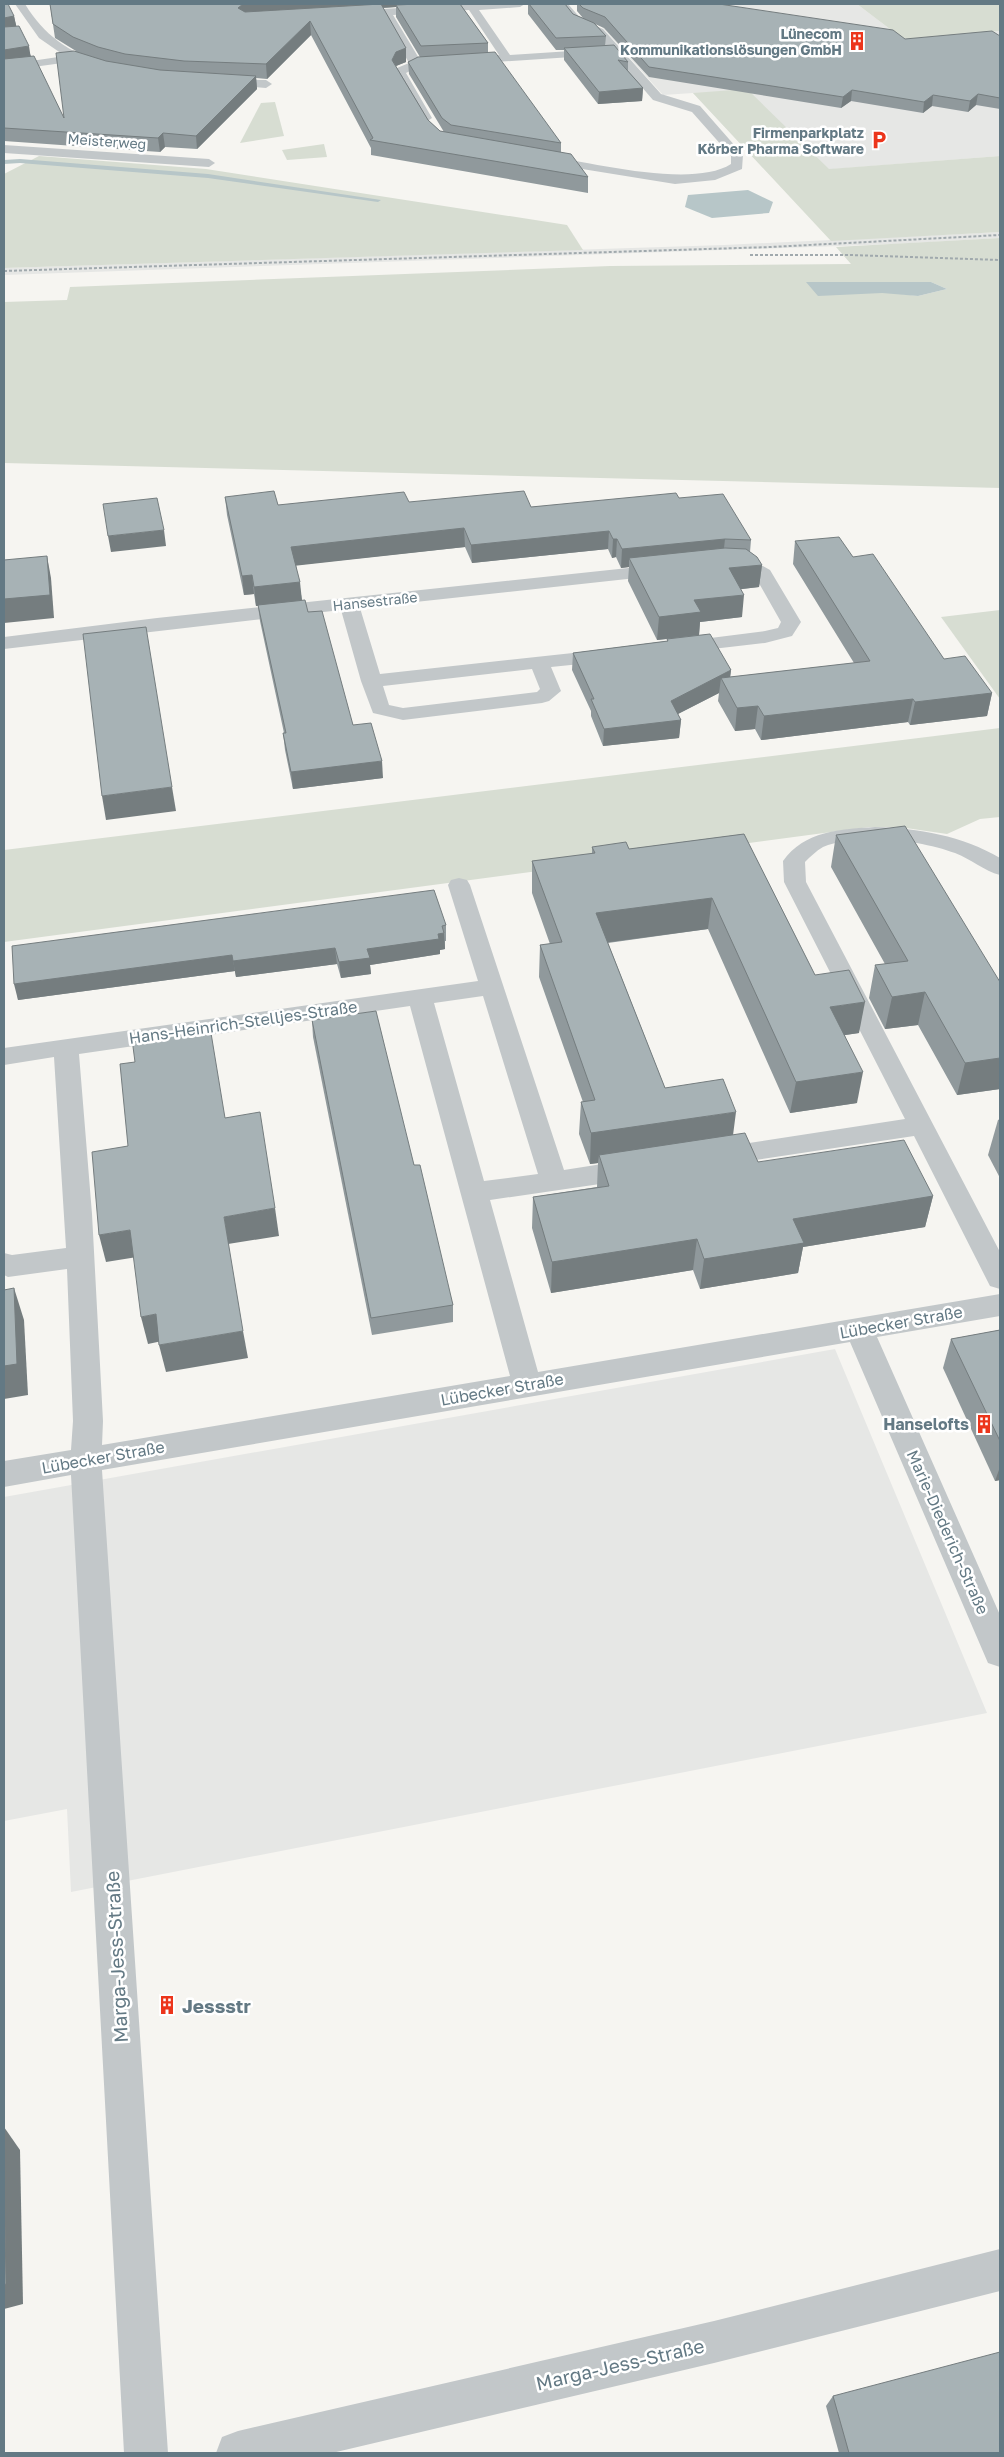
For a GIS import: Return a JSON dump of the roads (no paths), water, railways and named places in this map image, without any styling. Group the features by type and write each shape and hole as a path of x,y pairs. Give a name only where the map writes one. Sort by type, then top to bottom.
{"street":[{"path":"20,4 38,31 53,45 77,58 108,67"},
{"path":"340,15 520,4"},
{"path":"529,157 675,180 709,177 737,166 737,155 696,109 657,97 615,52 599,31 578,22 564,4"},
{"path":"472,7 507,58"},
{"path":"386,12 416,64"},
{"path":"20,33 38,31"},
{"path":"432,128 400,73 401,70 416,64 615,52"},
{"path":"4,68 77,58"},
{"path":"212,82 266,84"},
{"name":"Meisterweg","path":"4,149 209,164"},
{"path":"657,649 765,637 785,632 791,622 763,574 748,565 713,565"},
{"name":"Hansestraße","path":"4,644 157,624 683,568"},
{"path":"349,604 380,709 403,714 542,697 551,691 539,662"},
{"path":"371,681 628,653"},
{"path":"1000,868 991,861 924,837 886,833 845,835 812,843 794,861 795,882 1000,1278"},
{"path":"459,885 554,1181"},
{"name":"Hans-Heinrich-Stelljes-Straße","path":"4,1056 492,987"},
{"path":"420,997 472,1193 527,1385"},
{"path":"66,1047 80,1257 88,1421 86,1460"},
{"path":"691,1161 922,1126"},
{"path":"472,1193 662,1165"},
{"path":"4,1263 8,1266 80,1257"},
{"name":"Lübecker Straße","path":"4,1474 1000,1305"},
{"name":"Marie-Diederich-Straße","path":"859,1329 1000,1652"},
{"name":"Marga-Jess-Straße","path":"86,1460 146,2453"},
{"name":"Marga-Jess-Straße","path":"238,2453 714,2342 1000,2270"}],"waterway":[{"path":"4,162 20,161 208,176 378,200"}],"railway":[{"path":"4,271 771,247 1000,235"},
{"path":"750,255 851,255 1000,260"}],"place":[{"name":"Lünecom Kommunikationslösungen GmbH","path":"857,41"},
{"name":"Firmenparkplatz Körber Pharma Software","path":"879,140"},
{"name":"Hanselofts","path":"984,1424"},
{"name":"Jessstr","path":"167,2005"}]}
